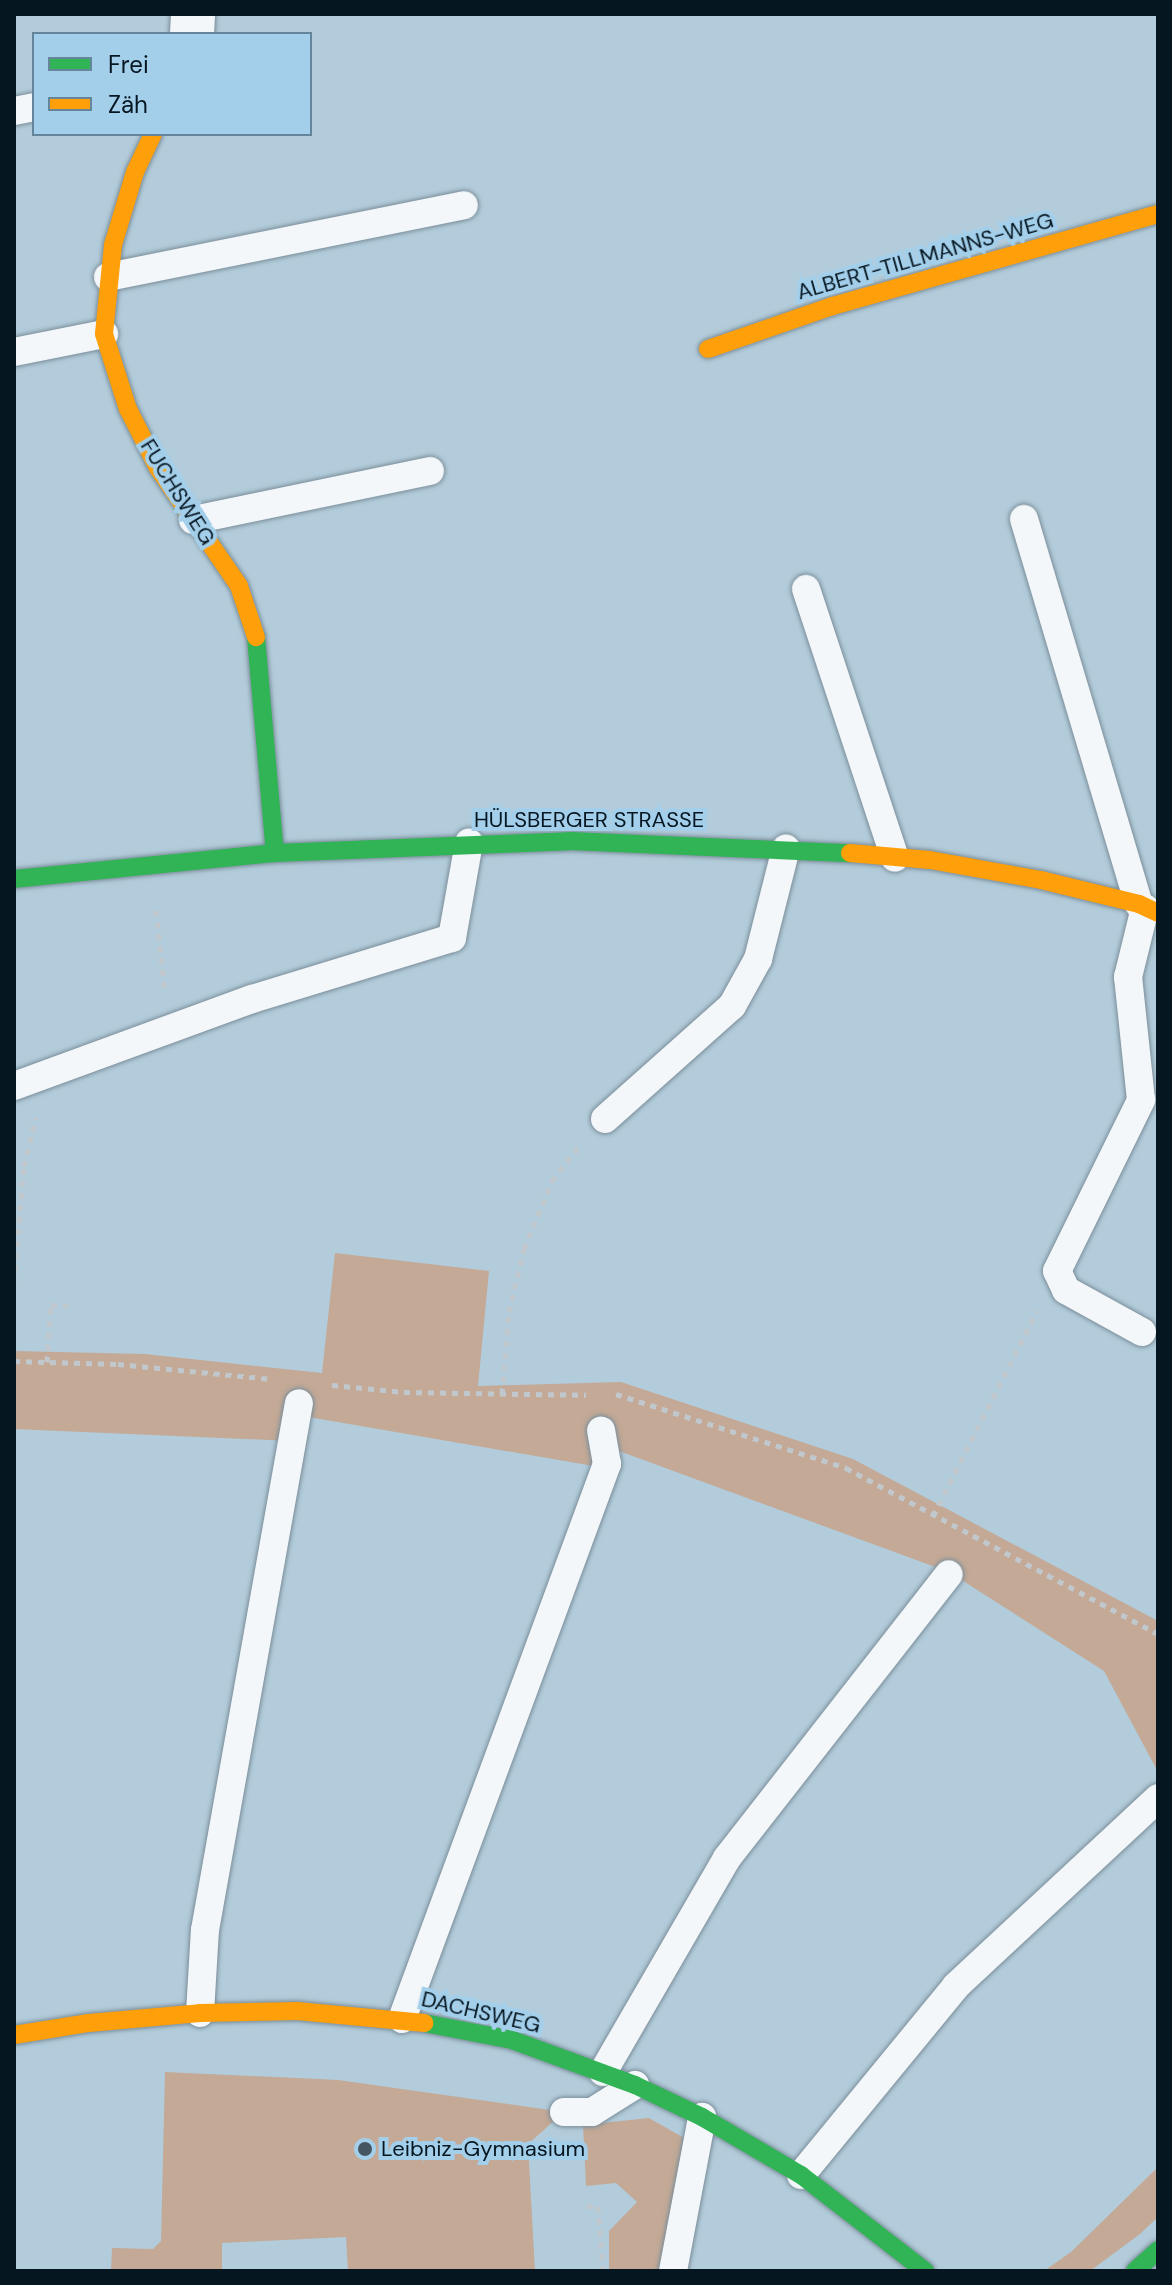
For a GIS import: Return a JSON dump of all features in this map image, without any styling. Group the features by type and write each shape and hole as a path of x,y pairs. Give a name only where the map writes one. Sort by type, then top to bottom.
{"street":[{"name":"FUCHSWEG","path":"152,136 122,210 108,277 104,334 128,409 158,468 239,586 256,634 275,853"},
{"name":"ALBERT-TILLMANNS-WEG","path":"708,349 833,306 1158,214"},
{"name":"HÜLSBERGER STRASSE","path":"14,879 275,853 570,841 786,848 930,860 1041,880 1147,908"},
{"name":"DACHSWEG","path":"14,2035 26,2030 200,2013 297,2011 402,2019 512,2040 603,2072 702,2117 801,2175 925,2271"},
{"path":"1135,2271 1158,2250"}],"lane":[{"path":"108,277 464,205"},
{"path":"14,352 104,334"},
{"path":"193,520 430,471"},
{"path":"1024,519 1147,908 1128,977 1141,1100 1057,1271 1066,1290 1142,1332"},
{"path":"806,589 895,858"},
{"path":"14,1086 252,999 452,938 469,843"},
{"path":"605,1119 732,1006 758,959 786,848"},
{"path":"200,2013 205,1930 299,1403"},
{"path":"402,2019 607,1464 601,1431"},
{"path":"603,2072 727,1858 949,1574"},
{"path":"801,2175 956,1986 1158,1798"},
{"path":"564,2112 592,2112 635,2085"},
{"path":"673,2271 702,2117"}],"path":[{"path":"159,931 166,1007"},
{"path":"14,1282 24,1166 39,1107 59,1070"},
{"path":"502,1394 509,1312 515,1279 529,1235 552,1181 572,1153 605,1119"},
{"path":"933,1516 1057,1271"},
{"path":"47,1362 51,1305 68,1306"},
{"path":"14,1361 211,1373"},
{"path":"343,1387 404,1392 568,1395"},
{"path":"675,1413 846,1468 1158,1634"},
{"path":"587,2206 598,2206 603,2271"}],"shaded area":[{"path":"335,1253 489,1271 478,1386 621,1382 853,1459 1158,1621 1158,1772 1104,1671 949,1572 619,1451 611,1469 297,1415 292,1441 14,1429 14,1351 145,1354 322,1373"},
{"path":"165,2072 338,2080 564,2112 528,2144 535,2271 348,2271 346,2237 222,2243 222,2271 111,2271 112,2248 153,2249 161,2241"},
{"path":"649,2118 686,2139 661,2271 609,2271 609,2231 637,2202 616,2183 586,2186 583,2125"},
{"path":"1158,2167 1158,2217 1140,2234 1090,2271 1044,2271 1071,2252"}],"traffic: fast":[{"path":"256,637 275,853"},
{"path":"14,879 275,853 570,841 850,853"},
{"path":"424,2023 512,2040 635,2085 702,2117 801,2175 925,2271"},
{"path":"1135,2271 1158,2250"}],"traffic: slow":[{"path":"152,136 135,172 113,245 104,334 128,409 158,468 239,586 256,637"},
{"path":"708,349 833,306 1158,214"},
{"path":"850,853 930,860 1041,880 1139,904 1158,913"},
{"path":"14,2035 89,2023 200,2013 297,2011 424,2023"}],"place":[{"name":"Leibniz-Gymnasium","path":"365,2149"}]}
